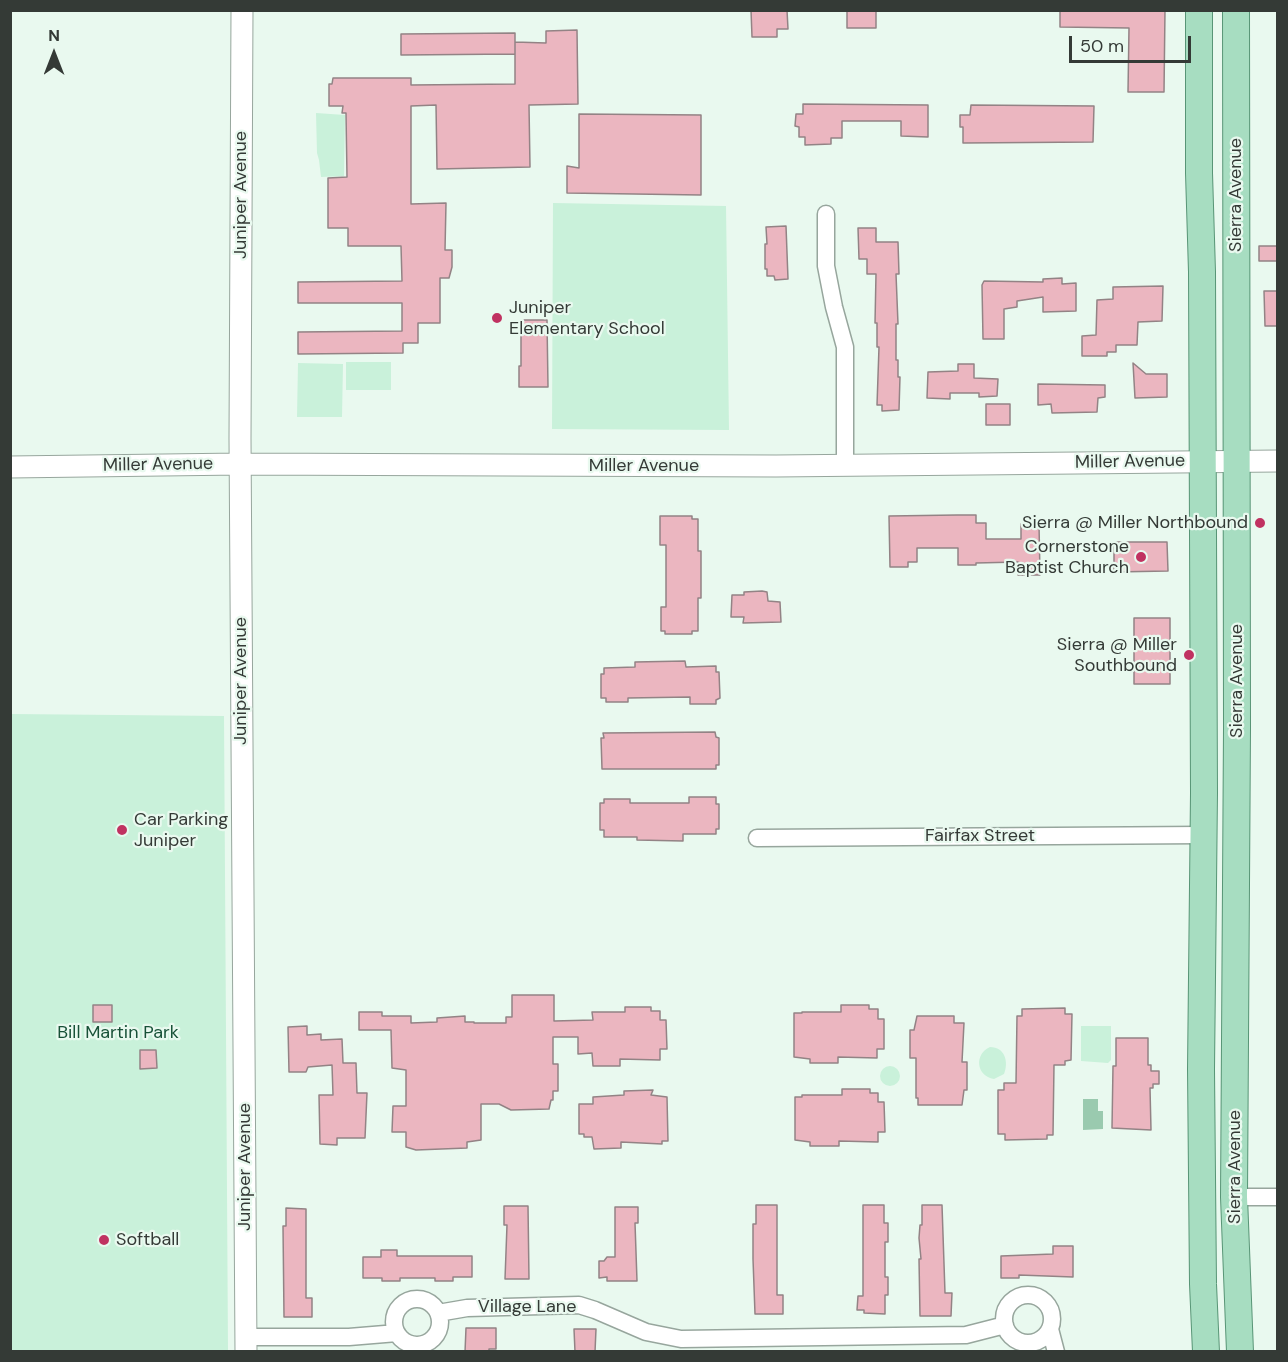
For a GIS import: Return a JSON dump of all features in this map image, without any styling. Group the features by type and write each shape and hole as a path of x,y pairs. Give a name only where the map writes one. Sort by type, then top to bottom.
{"main road":[{"name":"Sierra Avenue","path":"1199,10 1203,835 1201,1069 1206,1352"},
{"name":"Sierra Avenue","path":"1236,10 1237,728 1234,1197 1240,1352"}],"street":[{"name":"Juniper Avenue","path":"242,10 240,464 246,1344"},
{"path":"826,214 826,266 845,347 845,465"},
{"name":"Miller Avenue","path":"10,467 240,464 845,465 1278,461"},
{"name":"Fairfax Street","path":"758,838 1203,835"},
{"path":"1234,1197 1278,1197"},
{"path":"1050,1329 1040,1340 1026,1343 1013,1337 1005,1325 1004,1317 1010,1303 1016,1298 1031,1295 1045,1301 1052,1314 1050,1329 1056,1352"},
{"path":"423,1300 438,1313 439,1328 430,1341 423,1344 408,1343 397,1333 394,1327 396,1314 399,1308 410,1301 423,1300"},
{"name":"Village Lane","path":"438,1313 467,1308 579,1305 646,1332 729,1345 966,1335 1005,1325"},
{"path":"246,1344 397,1333"}],"green space":[{"path":"316,113 345,115 344,176 321,177 317,153"},
{"path":"553,203 726,206 729,430 552,429"},
{"path":"346,362 391,362 391,390 346,390"},
{"path":"298,363 343,364 342,417 297,417"},
{"name":"Bill Martin Park","path":"11,714 224,716 228,1350 11,1352"},
{"path":"1081,1026 1111,1026 1111,1060 1108,1063 1081,1061"},
{"path":"990,1047 1002,1052 1006,1060 1004,1074 994,1079 984,1074 979,1064 981,1055"},
{"path":"890,1066 897,1069 900,1076 897,1083 890,1086 883,1083 880,1076 883,1069"}],"shaded area":[{"path":"1083,1099 1098,1099 1098,1111 1103,1111 1103,1129 1083,1130"}],"building":[{"path":"751,10 787,10 788,29 777,29 777,37 752,37"},
{"path":"847,10 876,10 876,28 847,28"},
{"path":"1060,10 1165,10 1164,92 1128,92 1129,28 1060,27"},
{"path":"577,30 578,104 529,105 530,167 437,169 436,105 411,106 411,204 446,203 445,250 452,250 452,267 449,278 440,278 440,323 418,323 418,343 403,343 403,353 298,354 298,332 402,331 402,303 298,303 298,282 402,281 401,246 348,246 348,228 328,228 328,178 347,177 346,113 342,113 343,106 329,106 329,84 332,84 333,78 411,78 411,85 515,84 515,42 546,43 546,31"},
{"path":"515,33 515,54 401,55 401,34"},
{"path":"803,104 928,105 928,137 901,136 901,121 842,121 842,138 831,138 831,144 805,145 805,137 799,137 799,127 795,126 796,114 803,114"},
{"path":"971,105 1094,106 1093,142 963,143 960,115 970,115"},
{"path":"579,114 701,115 701,195 567,193 567,166 579,168"},
{"path":"786,226 788,279 775,280 774,276 767,276 767,269 765,269 766,227"},
{"path":"858,228 876,228 876,242 898,242 896,360 898,360 898,377 900,377 899,410 882,411 882,405 877,405 879,347 877,347 877,323 875,323 876,274 867,274 867,259 859,259"},
{"path":"1259,246 1278,246 1278,261 1259,261"},
{"path":"1062,278 1062,284 1076,283 1076,311 1043,312 1043,297 1017,301 1017,307 1004,309 1004,339 983,339 982,285 984,281 1043,282 1043,279"},
{"path":"1163,286 1162,321 1138,322 1137,345 1116,345 1116,352 1107,352 1107,356 1082,356 1082,336 1096,335 1097,300 1113,299 1113,287"},
{"path":"1264,291 1278,291 1278,326 1265,326"},
{"path":"521,320 547,320 548,387 519,387"},
{"path":"1133,363 1146,374 1167,374 1167,397 1135,398"},
{"path":"958,364 974,364 974,378 998,379 997,396 979,397 979,393 950,393 950,399 927,398 928,372 958,371"},
{"path":"1038,384 1105,385 1105,397 1098,398 1097,412 1052,413 1051,404 1038,405"},
{"path":"986,404 1010,404 1010,425 986,425"},
{"path":"976,515 976,523 986,523 986,539 1021,539 1021,524 1039,524 1040,575 1018,575 1018,562 958,565 958,548 917,548 917,562 908,562 908,567 890,567 889,516"},
{"path":"660,516 692,516 692,519 698,519 701,598 698,598 698,631 692,631 692,634 665,634 665,631 661,631 661,607 666,607 666,545 660,545"},
{"name":"Cornerstone Baptist Church","path":"1114,542 1167,542 1168,571 1114,572"},
{"path":"767,592 768,601 780,602 781,622 743,623 744,617 731,617 732,595"},
{"path":"1134,618 1170,618 1170,684 1134,684"},
{"path":"685,661 686,667 716,666 716,672 719,672 720,698 716,700 716,704 690,704 690,697 628,698 628,702 606,702 606,698 601,698 601,674 604,674 604,668 635,667 635,662"},
{"path":"715,732 716,737 719,738 719,765 716,765 716,769 602,769 601,738 604,738 603,733"},
{"path":"689,797 716,797 716,804 719,804 719,829 716,829 716,834 683,834 683,841 637,840 637,837 604,837 604,830 600,830 600,803 604,803 604,799 630,799 630,803 689,803"},
{"path":"512,995 554,995 554,1021 593,1020 592,1012 625,1012 625,1007 651,1007 651,1011 660,1011 660,1020 666,1020 667,1049 660,1049 660,1060 620,1059 620,1066 593,1066 592,1053 578,1054 578,1037 553,1037 553,1064 558,1064 558,1091 553,1091 553,1100 551,1100 549,1109 511,1110 499,1104 481,1104 481,1140 467,1142 467,1148 416,1150 406,1147 406,1132 392,1132 393,1106 406,1106 406,1070 392,1068 391,1030 359,1030 359,1012 382,1012 382,1016 411,1016 411,1023 437,1022 437,1018 465,1016 465,1022 506,1023 506,1017 512,1017"},
{"path":"93,1005 112,1005 112,1022 93,1022"},
{"path":"841,1005 869,1005 869,1009 878,1009 878,1019 884,1019 884,1049 877,1049 877,1058 838,1057 838,1063 810,1063 810,1059 794,1057 794,1013 841,1012"},
{"path":"1065,1008 1065,1014 1072,1014 1071,1060 1065,1061 1065,1065 1054,1065 1053,1135 1047,1135 1047,1139 1005,1140 1005,1134 998,1134 998,1090 1004,1090 1004,1083 1016,1083 1017,1016 1022,1016 1022,1009"},
{"path":"917,1016 954,1016 954,1023 964,1023 962,1062 967,1062 967,1090 964,1090 962,1105 918,1105 916,1058 910,1058 910,1030 914,1030"},
{"path":"307,1026 307,1035 321,1034 321,1040 342,1039 343,1063 356,1063 357,1093 367,1093 365,1138 337,1138 337,1145 320,1144 319,1095 333,1095 332,1065 308,1067 306,1072 289,1072 288,1027"},
{"path":"1116,1038 1148,1038 1148,1065 1151,1065 1151,1071 1159,1071 1159,1084 1153,1084 1153,1088 1150,1088 1151,1130 1112,1128"},
{"path":"140,1050 156,1050 157,1068 140,1069"},
{"path":"842,1089 870,1089 870,1093 878,1093 878,1102 884,1102 885,1132 878,1132 878,1142 839,1141 839,1146 810,1146 810,1142 795,1140 795,1097 842,1095"},
{"path":"653,1090 651,1095 667,1097 668,1141 662,1141 662,1144 621,1142 621,1148 594,1149 592,1137 579,1134 579,1104 593,1104 593,1097 624,1095 624,1091"},
{"path":"756,1205 777,1205 777,1295 783,1295 783,1314 755,1314 753,1224 756,1224"},
{"path":"863,1205 884,1205 884,1223 888,1223 888,1242 885,1242 885,1277 888,1277 888,1295 885,1295 885,1314 864,1313 864,1310 857,1310 858,1296 863,1296"},
{"path":"922,1205 942,1205 945,1293 952,1293 951,1316 920,1316 919,1238 920,1225 922,1225"},
{"path":"504,1206 528,1206 529,1279 505,1279 507,1225 504,1225"},
{"path":"615,1207 638,1207 638,1223 635,1223 637,1281 607,1281 607,1277 599,1278 599,1261 604,1261 607,1257 615,1257"},
{"path":"286,1208 306,1209 306,1298 312,1298 312,1317 284,1317 283,1226 286,1226"},
{"path":"1053,1246 1073,1246 1073,1277 1019,1275 1019,1278 1001,1278 1001,1256 1053,1254"},
{"path":"381,1250 397,1250 397,1256 472,1256 472,1277 453,1277 453,1281 435,1281 435,1278 400,1278 400,1281 382,1281 382,1278 363,1278 363,1257 381,1257"},
{"path":"466,1328 496,1328 496,1349 489,1349 489,1352 465,1352"},
{"path":"574,1329 596,1329 595,1352 575,1352"}],"place":[{"name":"Juniper Elementary School","path":"497,318"},
{"name":"Sierra @ Miller Northbound","path":"1260,523"},
{"name":"Cornerstone Baptist Church","path":"1141,557"},
{"name":"Sierra @ Miller Southbound","path":"1189,655"},
{"name":"Car Parking Juniper","path":"122,830"},
{"name":"Softball","path":"104,1240"}]}
